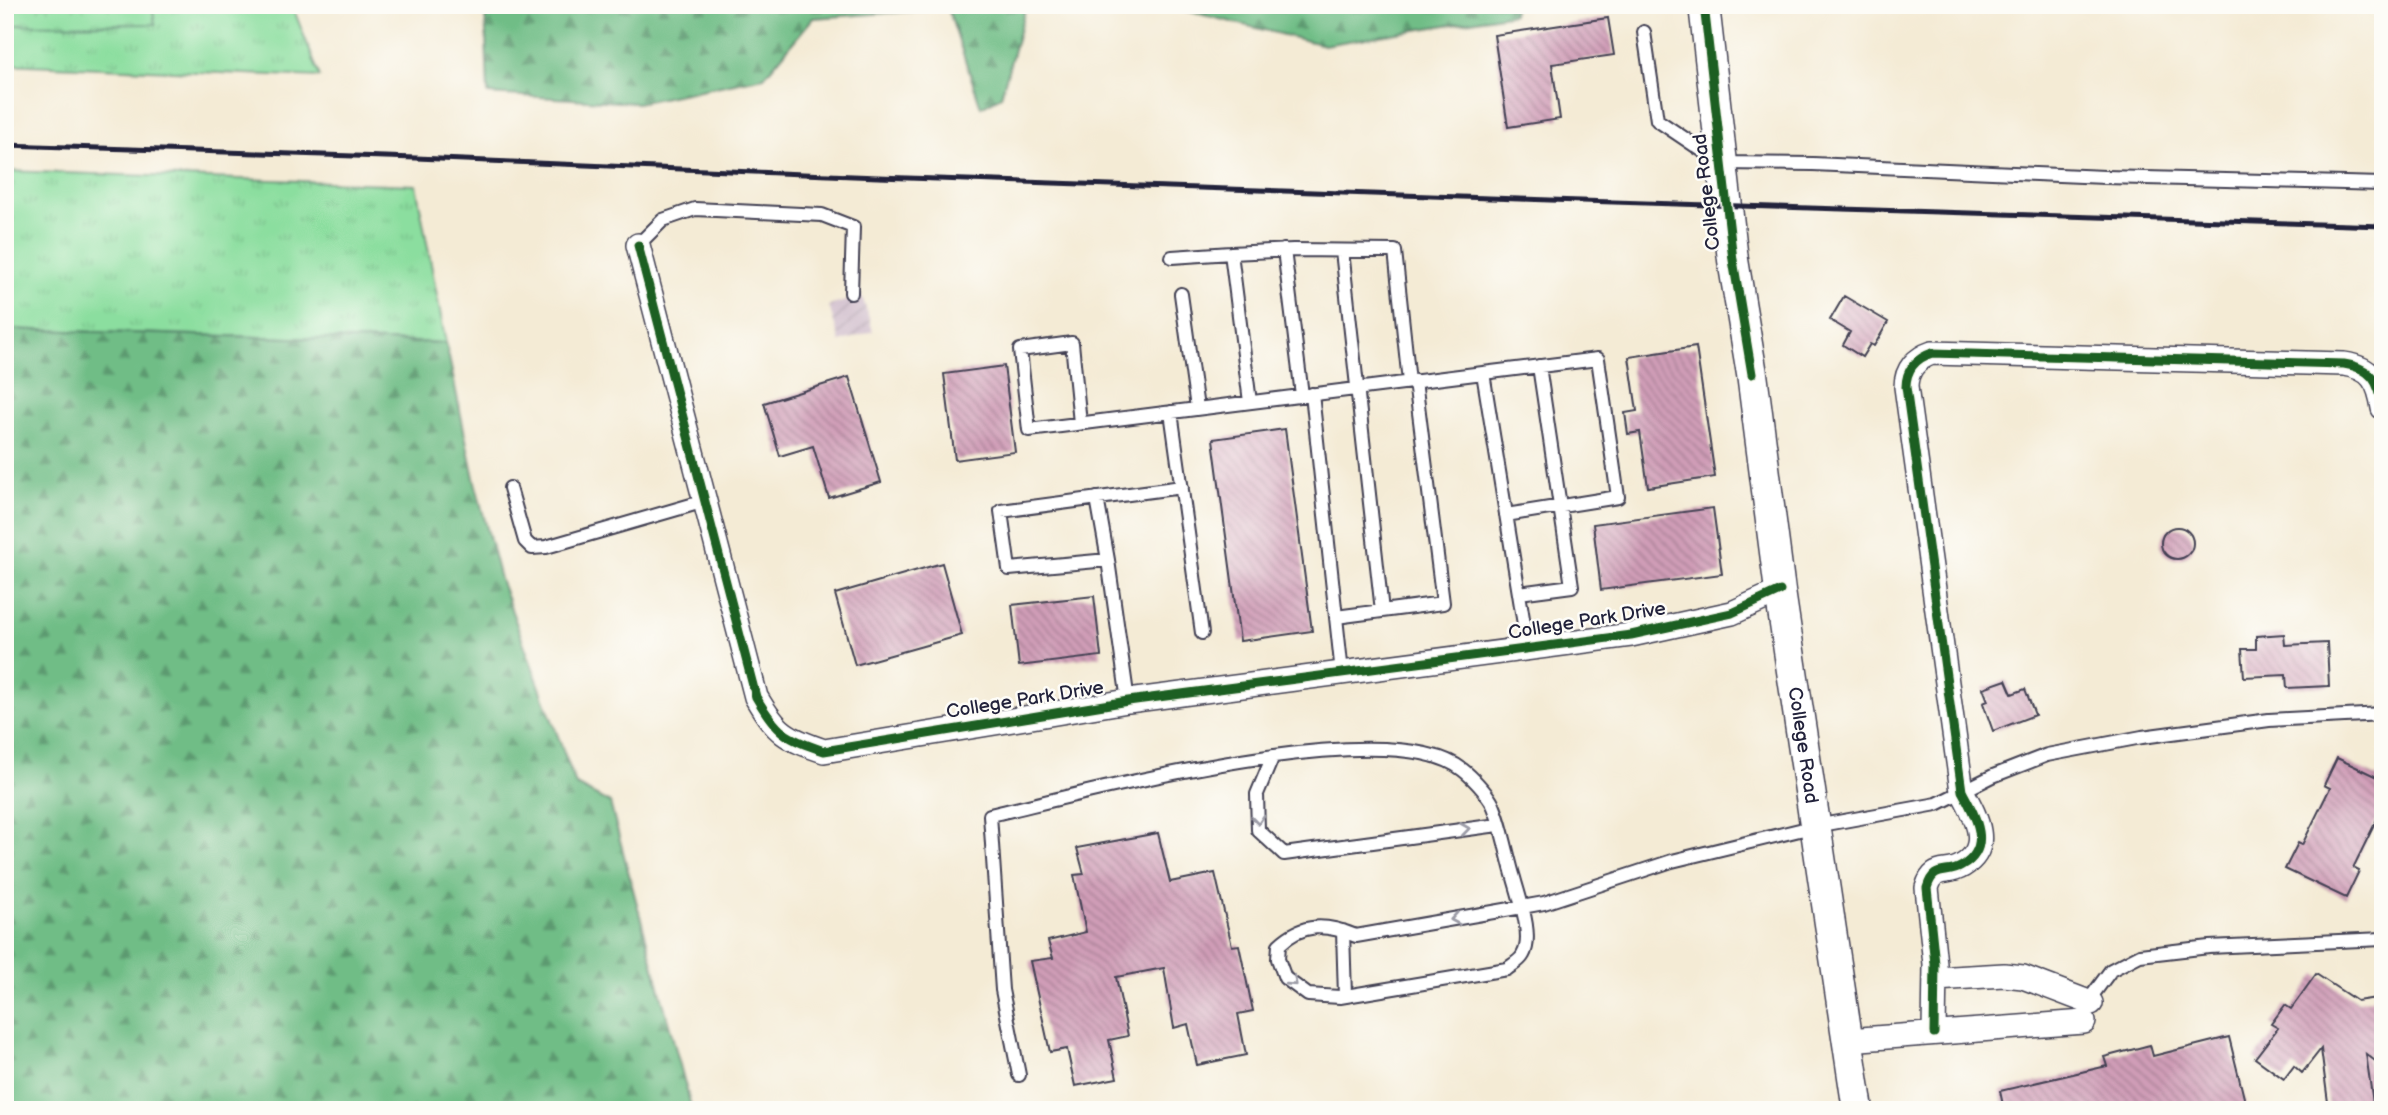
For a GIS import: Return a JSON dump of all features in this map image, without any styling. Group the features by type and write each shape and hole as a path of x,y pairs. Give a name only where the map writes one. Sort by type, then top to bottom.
{"street":[{"name":"College Road","path":"1703,5 1733,260 1752,374 1780,591 1858,1110"},
{"name":"College Park Drive","path":"638,245 756,697 771,724 792,741 824,751 1128,701 1631,635 1732,613 1780,591"},
{"path":"1934,1033 1935,979 1927,888 1930,878 1937,872 1961,866 1975,853 1979,841 1979,823 1962,792 1906,387 1911,367 1920,357 1933,353 2344,364 2368,372 2379,387 2383,408"},
{"path":"1935,979 2004,975 2022,977 2087,1012"},
{"path":"1848,1040 1934,1033 2087,1012"}],"lane":[{"path":"1644,32 1657,120 1721,163 2383,184"},
{"path":"638,245 663,220 695,209 822,215 853,227 851,293"},
{"path":"1284,250 1307,395 1342,673"},
{"path":"1172,257 1284,250 1395,251 1443,603 1336,617"},
{"path":"1342,251 1382,611"},
{"path":"1231,253 1250,402"},
{"path":"1181,295 1197,408"},
{"path":"1080,423 1072,343 1020,349 1029,430 1598,359 1618,497 1506,515"},
{"path":"1519,593 1572,586 1539,366"},
{"path":"1483,373 1528,649"},
{"path":"1171,412 1202,633"},
{"path":"1108,560 1009,569 1001,511 1182,487"},
{"path":"510,488 524,541 532,548 546,547 705,501"},
{"path":"1097,498 1128,701"},
{"path":"1019,1075 1002,990 989,815 1207,766 1273,756 1381,748 1427,752 1462,769 1492,802 1522,907 1528,942 1523,957 1507,969 1345,996 1308,995 1285,978 1278,959 1279,945 1291,934 1311,927 1337,928 1356,936 1522,907 1544,903 1672,861 1816,826 1937,804 1993,776 2047,755 2142,737 2269,720 2383,715"},
{"path":"1273,756 1257,794 1258,830 1284,854 1498,825"},
{"path":"1343,931 1345,996"},
{"path":"2087,1012 2094,993 2111,970 2140,956 2209,947 2383,939"}],"shaded area":[{"path":"862,296 873,331 840,342 829,306"}],"green space":[{"path":"5,5 292,5 320,77 5,64"},
{"path":"5,5 152,5 155,24 5,25"},
{"path":"485,5 1028,5 1001,96 981,107 948,9 813,18 764,77 637,103 488,94"},
{"path":"1163,5 1515,5 1513,14 1324,45"},
{"path":"5,171 416,185 446,343 5,329"},
{"path":"5,329 446,343 474,478 500,579 576,785 610,803 692,1110 5,1110"}],"building":[{"path":"1608,18 1614,55 1552,64 1560,119 1508,127 1494,35"},
{"path":"1844,296 1888,322 1874,346 1870,344 1862,357 1843,345 1850,332 1830,320"},
{"path":"1696,347 1715,477 1648,487 1640,432 1628,434 1625,413 1637,411 1629,357"},
{"path":"1004,366 1015,452 955,460 944,374"},
{"path":"849,377 881,482 829,498 813,446 780,456 764,403"},
{"path":"1285,429 1312,631 1240,641 1213,439"},
{"path":"1713,508 1722,574 1601,590 1593,524"},
{"path":"2177,527 2189,531 2193,543 2189,555 2177,559 2165,555 2161,543 2165,531"},
{"path":"942,563 962,635 855,665 835,594"},
{"path":"1094,596 1101,656 1019,666 1012,605"},
{"path":"2284,634 2285,645 2327,643 2329,686 2287,688 2286,675 2244,677 2242,649 2256,649 2256,636"},
{"path":"2006,680 2012,694 2025,689 2035,715 1993,731 1983,703 1988,701 1983,688"},
{"path":"2337,758 2383,780 2383,807 2353,868 2359,871 2346,898 2285,869 2298,843 2302,845 2330,788 2324,785"},
{"path":"1158,833 1170,882 1215,873 1232,946 1239,945 1253,1011 1238,1014 1246,1055 1197,1065 1188,1024 1174,1028 1164,968 1116,977 1128,1036 1109,1040 1117,1078 1075,1086 1067,1049 1050,1052 1030,961 1053,958 1048,941 1086,932 1074,875 1084,874 1077,848"},
{"path":"2316,974 2357,1001 2383,997 2383,1067 2366,1054 2374,1110 2329,1110 2321,1049 2302,1073 2294,1066 2284,1079 2255,1058 2278,1028 2271,1024 2285,1005 2291,1009"},
{"path":"2229,1037 2247,1110 2004,1110 2000,1091 2107,1066 2104,1057 2150,1045 2153,1056"}],"railway":[{"path":"5,145 1550,200 2383,226"}],"cycle path":[{"path":"1704,5 1733,260 1752,374"},
{"path":"638,245 756,697 783,733 824,751 1128,701 1631,635 1732,613 1780,591"},
{"path":"1934,1033 1935,964 1927,888 1937,873 1956,869 1972,858 1977,850 1979,830 1962,791 1906,387 1913,365 1932,353 2344,364 2368,373 2376,384 2383,408"}]}
